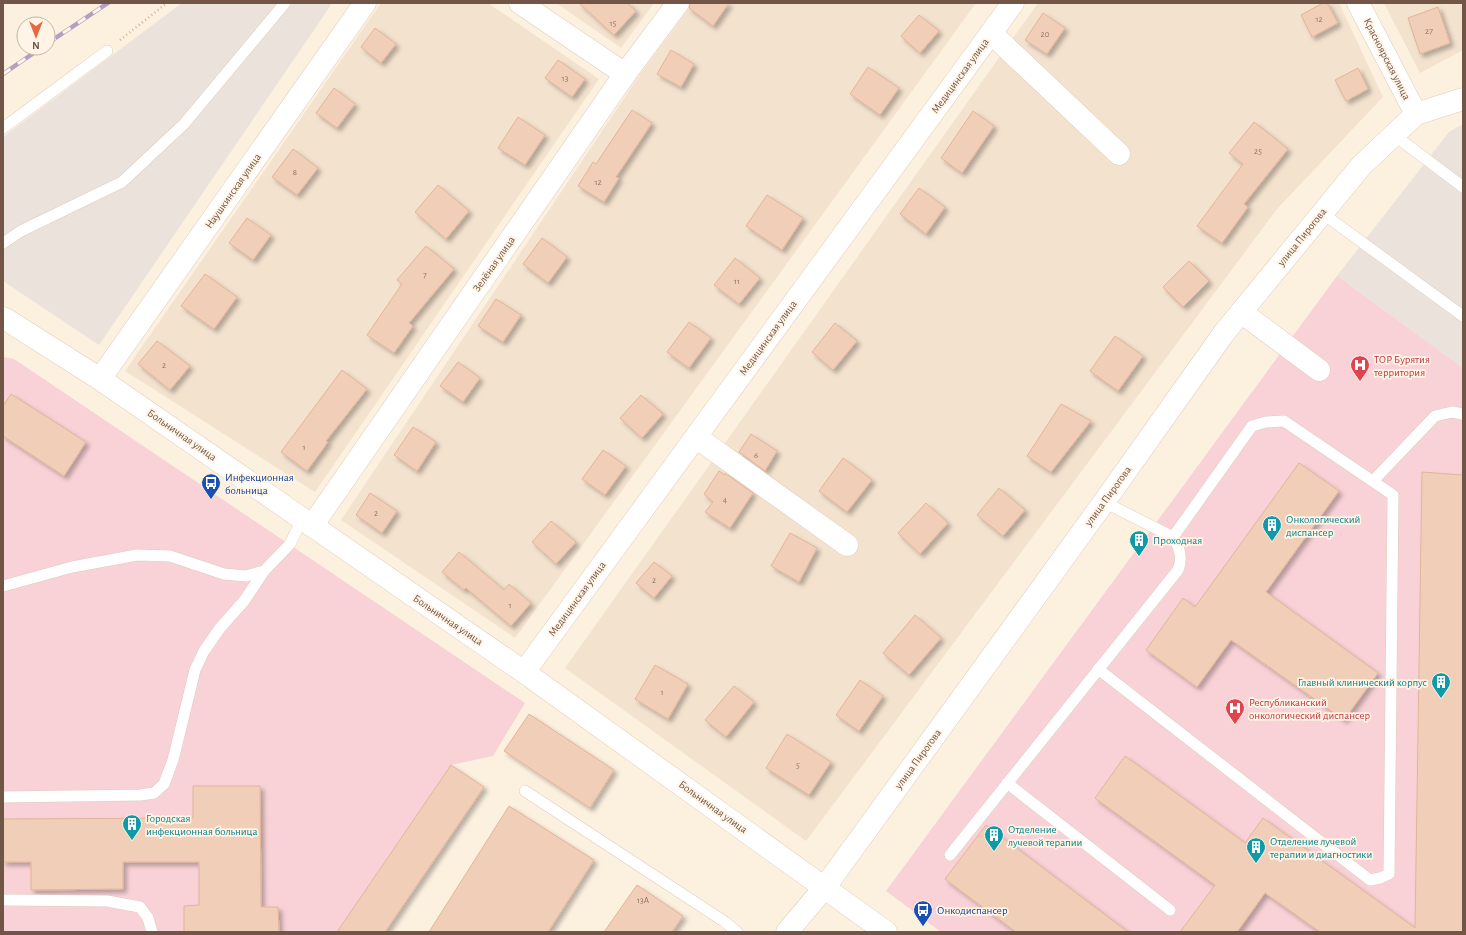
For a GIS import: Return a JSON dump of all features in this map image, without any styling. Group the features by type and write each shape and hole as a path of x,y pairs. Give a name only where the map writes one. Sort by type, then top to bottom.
{"street":[{"name":"Наушкинская улица","path":"100,379 365,3"},
{"path":"520,3 626,74"},
{"name":"Зелёная улица","path":"307,523 678,3"},
{"name":"Медицинская улица","path":"524,672 1013,3"},
{"name":"Красноярская улица","path":"1358,3 1416,114"},
{"path":"991,33 1119,154"},
{"name":"улица Пирогова","path":"787,932 825,887 1104,502 1224,333 1241,312 1361,166 1416,114 1463,99"},
{"path":"1241,312 1318,370"},
{"name":"Больничная улица","path":"3,318 100,379 524,672 886,932"},
{"path":"696,437 848,545"}],"lane":[{"path":"3,244 21,231 122,182 184,124 285,3"},
{"path":"3,128 107,51"},
{"path":"1394,135 1463,187"},
{"path":"1322,213 1463,316"},
{"path":"1373,481 1435,416 1452,412 1463,414"},
{"path":"1098,669 1370,880 1389,874 1392,495 1284,421 1266,422 1252,426 1174,537"},
{"path":"950,854 1178,570 1181,563 1181,554 1179,545 1174,537 1104,502"},
{"path":"3,797 140,795 154,793 164,784 173,760 196,670 204,652 220,628 244,601 264,571 290,544 307,523"},
{"path":"3,586 72,567 137,555 170,556 224,574 246,576 264,571"},
{"path":"1007,783 1170,910"},
{"path":"525,792 725,922 737,932"},
{"path":"3,900 107,901 140,907 148,918 152,932"}],"path":[{"path":"107,51 168,3"}],"shaded area":[{"path":"182,3 329,3 331,5 99,345 3,281 3,137"},
{"path":"381,3 488,3 599,79 315,492 125,371"},
{"path":"556,3 654,3 621,48"},
{"path":"693,3 976,3 515,638 341,520 641,73"},
{"path":"1038,3 1339,3 1383,97 1277,209 806,841 565,668"},
{"path":"1384,3 1463,3 1463,50 1420,73"},
{"path":"1463,124 1463,368 1337,276 1449,132"},
{"name":"Республиканский онкологический диспансер","path":"1337,276 1463,368 1463,932 941,932 886,891"},
{"path":"3,357 14,359 525,703 493,756 451,765 337,932 3,932"}],"building":[{"path":"579,3 627,3 636,11 614,35"},
{"path":"690,3 729,3 713,26 689,8"},
{"path":"1323,3 1327,3 1338,23 1312,37 1301,15"},
{"path":"1438,7 1450,43 1420,54 1408,18"},
{"path":"1043,13 1065,28 1047,54 1025,40"},
{"path":"919,15 939,31 920,53 901,36"},
{"path":"375,28 396,44 381,63 361,47"},
{"path":"671,50 694,64 681,87 657,74"},
{"path":"558,60 585,79 572,97 545,78"},
{"path":"868,67 899,88 880,115 850,94"},
{"path":"1358,68 1368,89 1346,101 1335,80"},
{"path":"334,88 355,104 337,128 316,113"},
{"path":"632,110 652,123 616,177 619,178 604,202 578,186 593,162 596,164"},
{"path":"973,111 994,126 962,173 941,158"},
{"path":"518,117 545,135 525,165 498,148"},
{"path":"1254,122 1288,149 1244,204 1248,207 1222,243 1197,226 1243,164 1229,153"},
{"path":"293,149 318,168 297,195 272,177"},
{"path":"438,185 469,211 446,239 415,212"},
{"path":"919,188 945,207 926,234 900,214"},
{"path":"767,195 803,218 782,250 746,226"},
{"path":"247,218 271,235 253,260 229,243"},
{"path":"542,238 567,257 548,283 523,264"},
{"path":"426,246 454,269 409,323 413,326 394,353 367,335 402,284 397,280"},
{"path":"735,258 760,278 739,304 714,285"},
{"path":"1189,261 1209,281 1183,307 1163,287"},
{"path":"205,274 237,297 214,329 181,306"},
{"path":"496,299 521,315 503,342 478,326"},
{"path":"689,322 711,338 689,368 667,352"},
{"path":"835,323 857,341 833,370 812,352"},
{"path":"1115,336 1143,356 1118,391 1090,371"},
{"path":"157,341 190,366 170,390 138,364"},
{"path":"458,362 480,378 463,402 440,386"},
{"path":"342,370 367,389 326,441 328,442 307,471 281,452"},
{"path":"11,394 86,442 64,476 3,436 3,406"},
{"path":"641,395 663,414 642,438 620,418"},
{"path":"1061,404 1091,421 1051,472 1027,456"},
{"path":"413,427 436,442 417,471 394,455"},
{"path":"751,434 777,451 765,471 739,452"},
{"path":"603,450 626,466 605,495 582,479"},
{"path":"843,458 872,480 847,512 819,491"},
{"name":"Онкологический диспансер","path":"1299,463 1339,491 1266,592 1378,673 1344,720 1231,640 1197,687 1146,650 1183,598 1195,607"},
{"path":"719,471 725,475 726,474 753,493 730,528 705,512 713,502 704,494"},
{"path":"1422,472 1463,475 1463,932 1320,932 1265,893 1237,932 1180,932 1215,885 1095,798 1125,756 1245,843 1263,818 1415,928"},
{"path":"999,488 1025,510 1003,536 977,515"},
{"path":"370,493 397,511 382,533 356,515"},
{"path":"926,503 948,523 920,554 898,533"},
{"path":"551,521 576,542 556,564 532,542"},
{"path":"790,533 817,548 799,582 771,566"},
{"path":"459,552 504,590 509,584 531,603 511,626 466,588 464,590 442,572"},
{"path":"654,562 672,576 654,598 636,583"},
{"path":"915,615 941,638 909,675 883,653"},
{"path":"655,665 688,684 668,719 635,699"},
{"path":"860,680 883,696 859,731 836,715"},
{"path":"734,686 754,702 726,737 705,720"},
{"path":"529,714 614,770 590,808 504,751"},
{"path":"787,734 831,762 809,795 766,768"},
{"path":"451,765 484,787 385,932 337,932"},
{"name":"Городская инфекционная больница","path":"193,786 260,786 261,907 278,907 279,932 184,932 184,906 199,905 199,862 123,862 123,889 31,890 31,862 3,862 3,819 193,818"},
{"path":"509,806 594,860 548,932 429,932"},
{"name":"Отделение лучевой терапии","path":"986,825 1128,932 1016,932 945,879"},
{"path":"637,885 683,916 672,932 604,932"}],"railway":[{"path":"56,38 108,3"},
{"path":"3,74 29,56"}],"place":[{"name":"ТОР Бурятия территория","path":"1360,382"},
{"name":"Инфекционная больница","path":"211,500"},
{"name":"Онкологический диспансер","path":"1272,542"},
{"name":"Проходная","path":"1139,557"},
{"name":"Главный клинический корпус","path":"1441,699"},
{"name":"Республиканский онкологический диспансер","path":"1235,725"},
{"name":"Городская инфекционная больница","path":"132,841"},
{"name":"Отделение лучевой терапии","path":"994,852"},
{"name":"Отделение лучевой терапии и диагностики","path":"1256,864"},
{"name":"Онкодиспансер","path":"923,927"}]}
